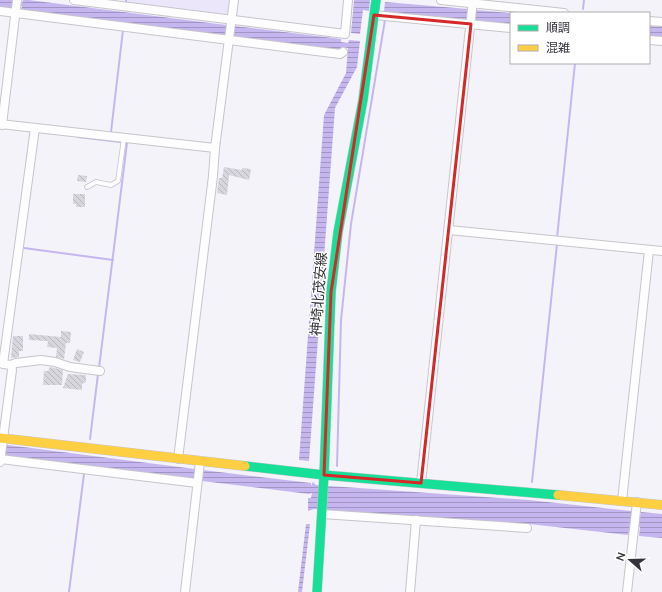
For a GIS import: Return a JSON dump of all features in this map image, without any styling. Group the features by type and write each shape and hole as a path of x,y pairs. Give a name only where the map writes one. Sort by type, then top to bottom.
{"street":[{"path":"74,0 344,34 348,0"},
{"path":"178,459 234,0"},
{"name":"神埼北茂安線","path":"317,592 324,479 331,292 338,232 363,100 376,0"},
{"path":"441,0 473,1 475,5 553,12"},
{"path":"422,483 473,1"},
{"path":"17,5 1,124 215,148"},
{"path":"0,11 17,5 230,34 340,54 343,52"},
{"path":"374,15 510,28"},
{"path":"650,21 662,22"},
{"path":"650,40 662,42"},
{"path":"5,364 35,128"},
{"path":"449,230 662,251"},
{"path":"622,501 649,250"},
{"path":"5,364 41,360 55,362 70,367 100,371"},
{"path":"5,364 12,370 0,459 198,477"},
{"path":"2,439 178,459 324,479 422,483 662,505"},
{"path":"185,592 200,462"},
{"path":"628,592 637,502"},
{"path":"322,514 527,528"},
{"path":"410,592 416,520"}],"lane":[{"path":"87,187 96,182 111,185 118,181 124,138"}],"highlighted area":[{"path":"374,15 471,24 421,483 324,475 331,292"}],"shaded area":[{"path":"0,0 12,0 22,3 23,0 29,0 226,25 226,28 234,29 235,26 341,39 341,42 348,43 349,40 360,41 357,67 335,108 309,461 299,460 324,115 346,73 348,48 341,47 340,50 234,37 234,33 225,32 225,36 21,10 22,6 12,5 11,9 0,7"},
{"path":"126,0 231,0 229,15 126,3"},
{"path":"354,0 370,0 369,11 363,10 360,34 351,33"},
{"path":"385,2 468,9 467,20 384,12"},
{"path":"476,10 510,13 510,24 475,20"},
{"path":"650,26 662,27 662,38 650,36"},
{"path":"0,444 195,469 202,474 203,470 311,483 311,486 313,482 316,485 529,500 631,511 631,517 640,518 641,512 662,514 662,538 639,536 640,527 630,526 628,535 529,524 314,509 308,511 308,498 311,498 312,493 309,494 202,481 202,477 195,476 194,480 0,455"},
{"path":"306,524 310,524 302,592 298,592"}],"building":[{"path":"224,167 242,170 242,168 251,169 249,180 229,175 227,195 217,193 219,178 222,178"},
{"path":"78,175 87,176 86,182 77,181"},
{"path":"73,194 85,194 85,207 76,207 76,204 73,204"},
{"path":"61,331 71,332 70,343 66,343 64,359 56,357 57,348 47,347 48,341 29,340 29,334 61,337"},
{"path":"13,336 23,336 23,351 19,351 19,357 11,358"},
{"path":"77,349 84,352 80,362 73,360"},
{"path":"50,367 63,370 62,385 43,385 44,371 48,371"},
{"path":"68,374 86,375 86,382 82,384 82,390 63,388"}],"waterway":[{"path":"583,9 584,0"},
{"path":"337,466 341,320 351,224 385,20"},
{"path":"111,132 123,30"},
{"path":"557,238 575,64"},
{"path":"78,137 120,142"},
{"path":"99,368 127,143"},
{"path":"532,482 557,244"},
{"path":"24,248 113,260"},
{"path":"90,439 98,374"},
{"path":"69,592 84,474"}],"traffic: fast":[{"path":"317,592 324,475 331,292 338,232 363,100 376,0"},
{"path":"245,466 324,475 558,495"}],"traffic: slow":[{"path":"0,438 245,466"},
{"path":"558,495 662,505"}]}
